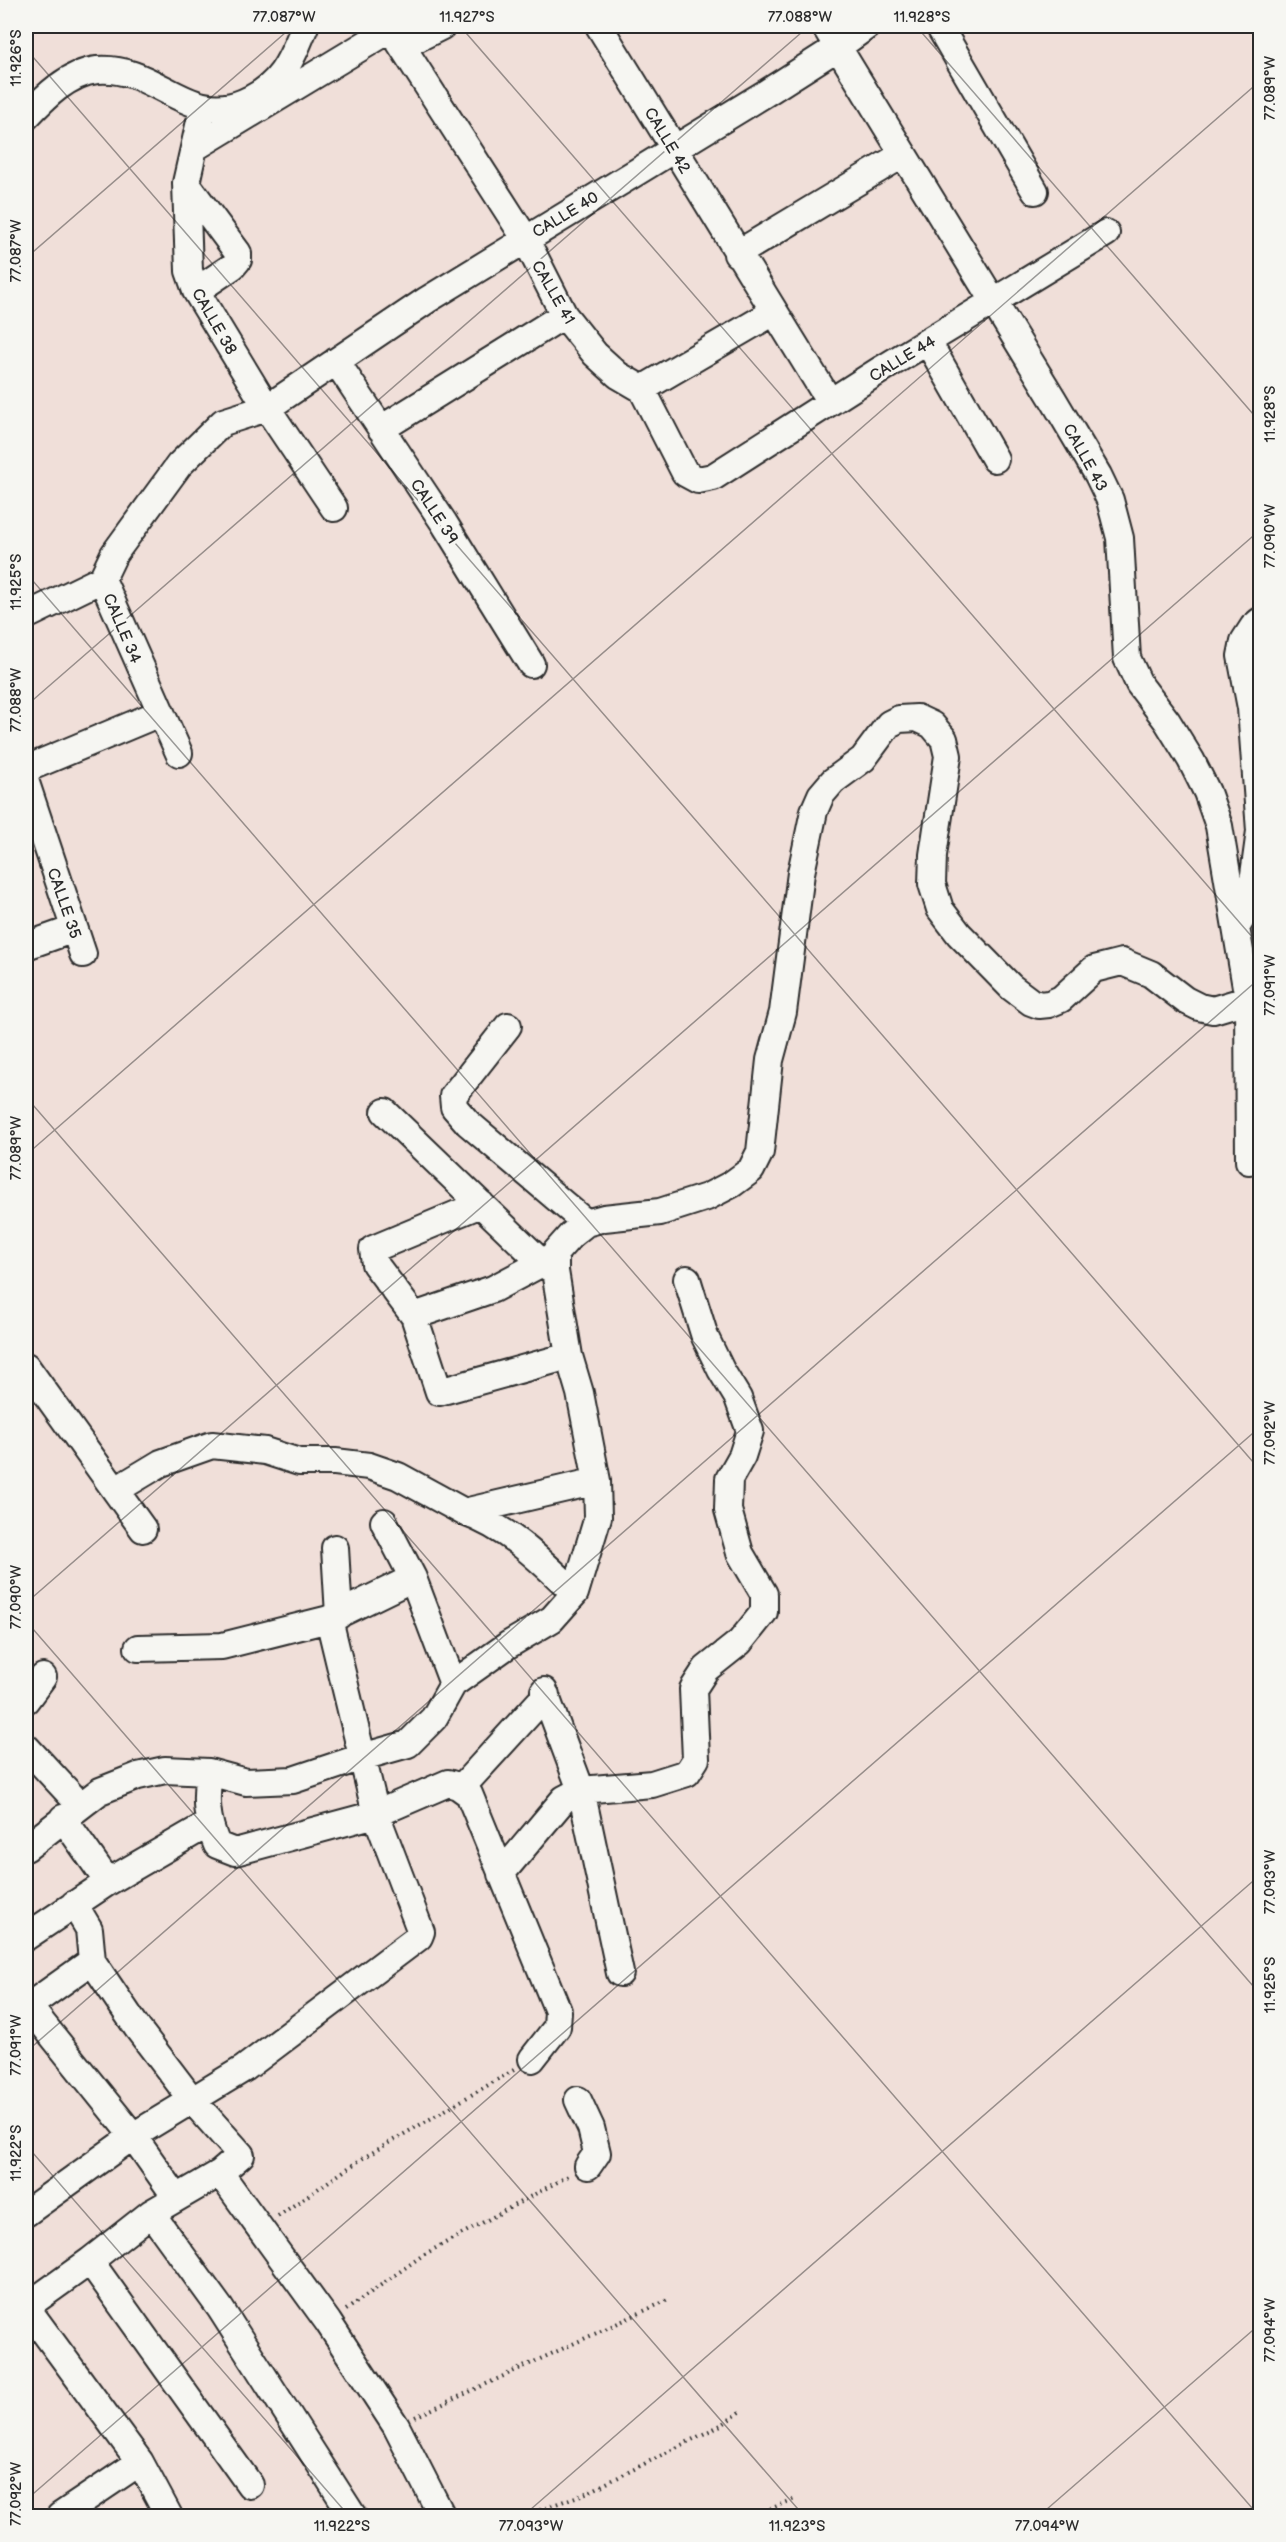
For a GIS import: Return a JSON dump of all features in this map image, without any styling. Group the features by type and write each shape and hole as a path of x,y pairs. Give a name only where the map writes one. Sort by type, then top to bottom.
{"street":[{"path":"26,117 46,96 72,78 96,70 129,72 203,108 229,108 255,97 282,77 305,26"},
{"path":"194,148 394,33 442,26"},
{"name":"CALLE 42","path":"599,26 830,402"},
{"name":"CALLE 43","path":"825,26 1098,475 1110,500 1120,538 1128,658 1139,684 1167,721 1207,792 1219,826 1236,928 1254,997 1249,1161"},
{"name":"CALLE 40","path":"102,579 114,554 179,465 223,422 267,408 336,360 525,238 838,47 867,26"},
{"path":"939,26 1035,191"},
{"name":"CALLE 41","path":"394,33 525,238 564,315 595,354 618,375 642,389"},
{"name":"CALLE 38","path":"203,108 186,183 189,271 196,291 267,408 334,508"},
{"path":"737,254 902,155"},
{"path":"186,183 238,253 238,260 233,266 196,291"},
{"name":"CALLE 44","path":"642,389 685,473 698,480 713,477 830,402 1106,233"},
{"path":"642,389 774,312"},
{"path":"381,429 564,315"},
{"path":"928,342 995,459"},
{"name":"CALLE 39","path":"336,360 444,523 531,664"},
{"name":"CALLE 34","path":"26,616 102,579 159,713 179,753"},
{"path":"1236,928 1250,904 1260,831 1251,708 1240,657 1244,641 1260,621"},
{"path":"26,769 159,713"},
{"path":"414,1316 549,1267 555,1253 586,1222 660,1212 707,1197 732,1184 750,1170 760,1152 770,1060 783,1012 801,873 813,811 820,795 863,759 881,732 899,719 917,718 932,725 944,739 948,756 933,855 932,884 940,909 959,934 1011,987 1031,1002 1039,1005 1049,1004 1061,999 1094,969 1122,963 1151,974 1185,1000 1199,1007 1213,1010 1254,997"},
{"name":"CALLE 35","path":"26,783 83,954"},
{"path":"26,946 74,929"},
{"path":"508,1026 453,1096 454,1107 468,1123 586,1222"},
{"path":"26,1848 100,1791 138,1776 165,1770 209,1772 246,1782 293,1780 408,1744 434,1718 453,1684 508,1645 552,1619 575,1593 598,1517 597,1481 580,1393 569,1356 549,1267 385,1112"},
{"path":"481,1204 373,1249 375,1264 414,1316 439,1392 569,1356"},
{"path":"501,1874 564,1799 581,1791 652,1784 687,1773 696,1759 693,1689 705,1669 740,1642 764,1612 764,1594 740,1553 728,1510 729,1479 742,1456 750,1431 738,1398 720,1370 705,1337 687,1279"},
{"path":"26,1366 143,1529"},
{"path":"116,1490 161,1463 212,1445 265,1451 298,1462 335,1462 369,1466 398,1476 464,1512 489,1520 533,1553 575,1593"},
{"path":"464,1512 597,1481"},
{"path":"384,1522 413,1578 453,1684"},
{"path":"26,2213 133,2136 245,2067 419,1937 421,1932 376,1814 362,1757 334,1617 335,1548"},
{"path":"138,1648 222,1646 334,1617 413,1578"},
{"path":"26,1700 43,1677"},
{"path":"461,1788 545,1693 581,1791 620,1973"},
{"path":"27,1750 72,1811 108,1882"},
{"path":"209,1772 205,1800 208,1824 217,1845 235,1852 376,1814 448,1783 469,1794 558,2011 557,2027 532,2059"},
{"path":"26,1937 108,1882 208,1824"},
{"path":"74,1904 89,1929 92,1961 138,2029 192,2100 228,2138 241,2156 220,2173 151,2213 26,2307 140,2462 169,2517"},
{"path":"92,1961 26,2005 133,2136 176,2197"},
{"path":"578,2100 591,2128 597,2153 588,2166"},
{"path":"220,2173 328,2322 396,2426 442,2517"},
{"path":"151,2213 220,2308 348,2515"},
{"path":"90,2261 249,2485"},
{"path":"60,2517 140,2462"}],"path":[{"path":"260,2228 363,2158 532,2059"},
{"path":"328,2322 423,2255 588,2166"},
{"path":"396,2426 670,2299"},
{"path":"523,2517 589,2492 723,2424 743,2410"},
{"path":"753,2517 797,2498"}]}
